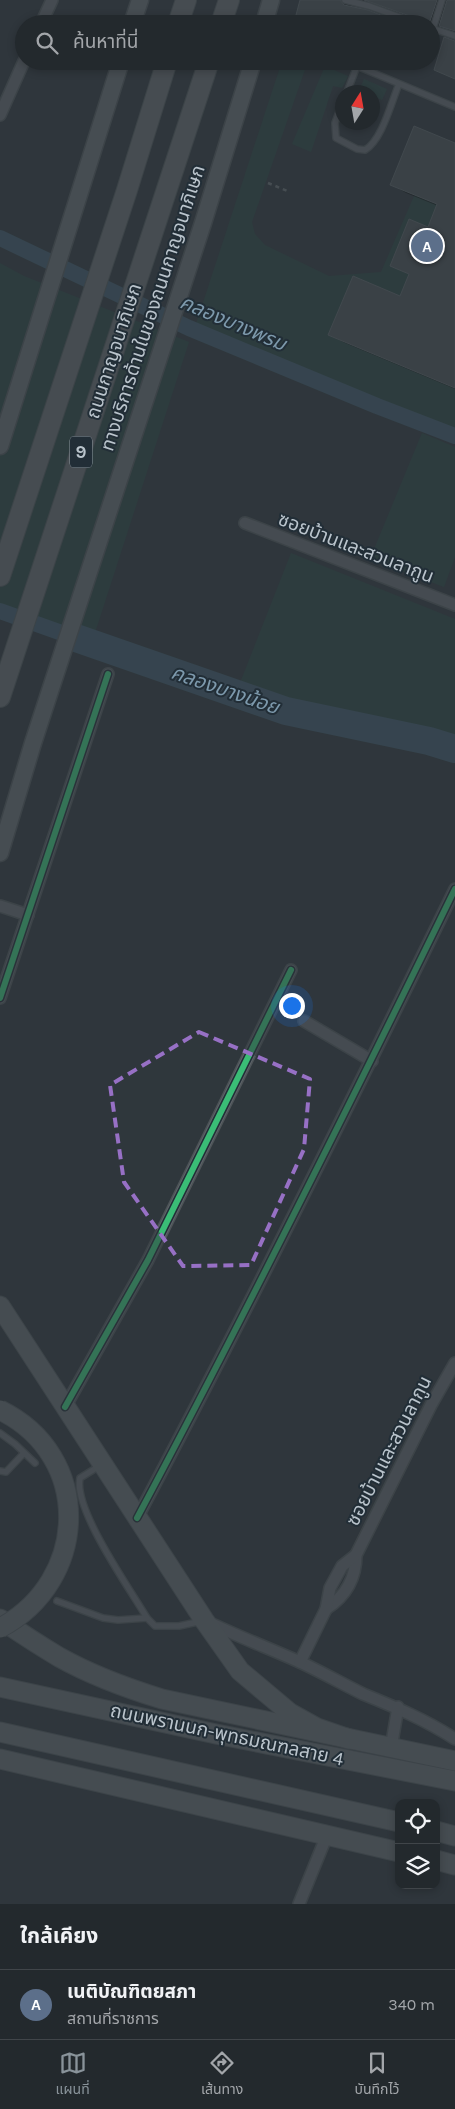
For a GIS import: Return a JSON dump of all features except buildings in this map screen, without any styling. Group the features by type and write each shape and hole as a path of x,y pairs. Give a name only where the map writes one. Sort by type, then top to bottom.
{"highway":[{"path":"181,15 186,0"},
{"path":"224,15 229,0"},
{"name":"ถนนกาญจนาภิเษก","path":"0,576 127,190 164,70"},
{"name":"ถนนกาญจนาภิเษก","path":"0,697 206,70"}],"main road":[{"path":"135,15 140,0"},
{"path":"267,15 271,0"},
{"path":"0,446 118,70"},
{"name":"ทางบริการด้านในของถนนกาญจนาภิเษก","path":"0,853 33,743 203,223 249,70"},
{"path":"0,1306 137,1518 240,1672 290,1713 317,1728 349,1740"},
{"path":"0,1410 24,1425 39,1438 50,1454 64,1483 70,1514 66,1544 53,1577 43,1594 31,1607 0,1628"},
{"path":"0,1619 66,1660 137,1691 162,1699 455,1761"},
{"name":"ถนนพรานนก-พุทธมณฑลสาย 4","path":"0,1687 216,1734 455,1780"},
{"path":"0,1732 395,1821"},
{"path":"0,1760 395,1851"},
{"path":"440,1832 455,1836"},
{"path":"440,1861 455,1865"}],"street":[{"path":"45,15 52,0"},
{"path":"0,115 20,70"},
{"name":"ซอยบ้านและสวนลากูน","path":"245,523 455,605"},
{"path":"0,998 108,674"},
{"path":"137,1518 200,1400 372,1061 455,889"},
{"path":"0,906 28,915"},
{"path":"65,1407 148,1260 291,970"},
{"path":"304,1021 372,1061"},
{"name":"ซอยบ้านและสวนลากูน","path":"300,1662 326,1609 342,1597 354,1575 356,1555 431,1405 455,1363"},
{"path":"204,1620 247,1641 300,1662 363,1693 398,1707 435,1726 455,1739"},
{"path":"391,1748 398,1707"},
{"path":"299,1904 327,1835"}],"lane":[{"path":"345,0 370,3 397,15"},
{"path":"437,15 442,0"},
{"path":"440,33 455,36"},
{"path":"350,85 355,70"},
{"path":"366,70 455,107"},
{"path":"335,130 336,138 357,149 365,150 372,146 399,84"},
{"path":"0,1433 35,1463"},
{"path":"0,1471 6,1472 11,1469 24,1453"},
{"path":"102,1464 80,1478 78,1485 80,1496 95,1530 147,1618 155,1626 167,1627 204,1620"},
{"path":"57,1601 103,1618 118,1620 147,1618"}],"path":[{"path":"268,182 290,192"}],"highlighted area":[{"path":"199,1032 310,1079 304,1149 251,1265 183,1266 124,1182 110,1085"}],"green space":[{"path":"279,70 305,70 252,222 255,234 265,245 329,276 381,272 421,180 455,193 455,430 196,324"},
{"path":"323,70 334,70 348,76 344,85 333,86 311,152 292,144"},
{"path":"364,79 378,85 361,85"},
{"path":"380,86 387,89 382,100 380,99"},
{"path":"0,263 24,276 189,342 93,639 0,605"},
{"path":"422,433 455,447 455,557 444,587 370,559"},
{"path":"291,553 455,619 455,742 285,705 238,688"}],"waterway":[{"name":"คลองบางพรม","path":"0,238 189,328 377,406 455,436"},
{"name":"คลองบางน้อย","path":"0,611 76,638"},
{"name":"คลองบางน้อย","path":"76,638 286,711 429,741 455,749"}],"cycle path":[{"path":"0,998 108,674"},
{"path":"137,1518 299,1205 455,889"},
{"path":"65,1407 148,1260 291,970"}],"place":[{"name":"เนติบัณฑิตยสภา","path":"427,246"}]}
